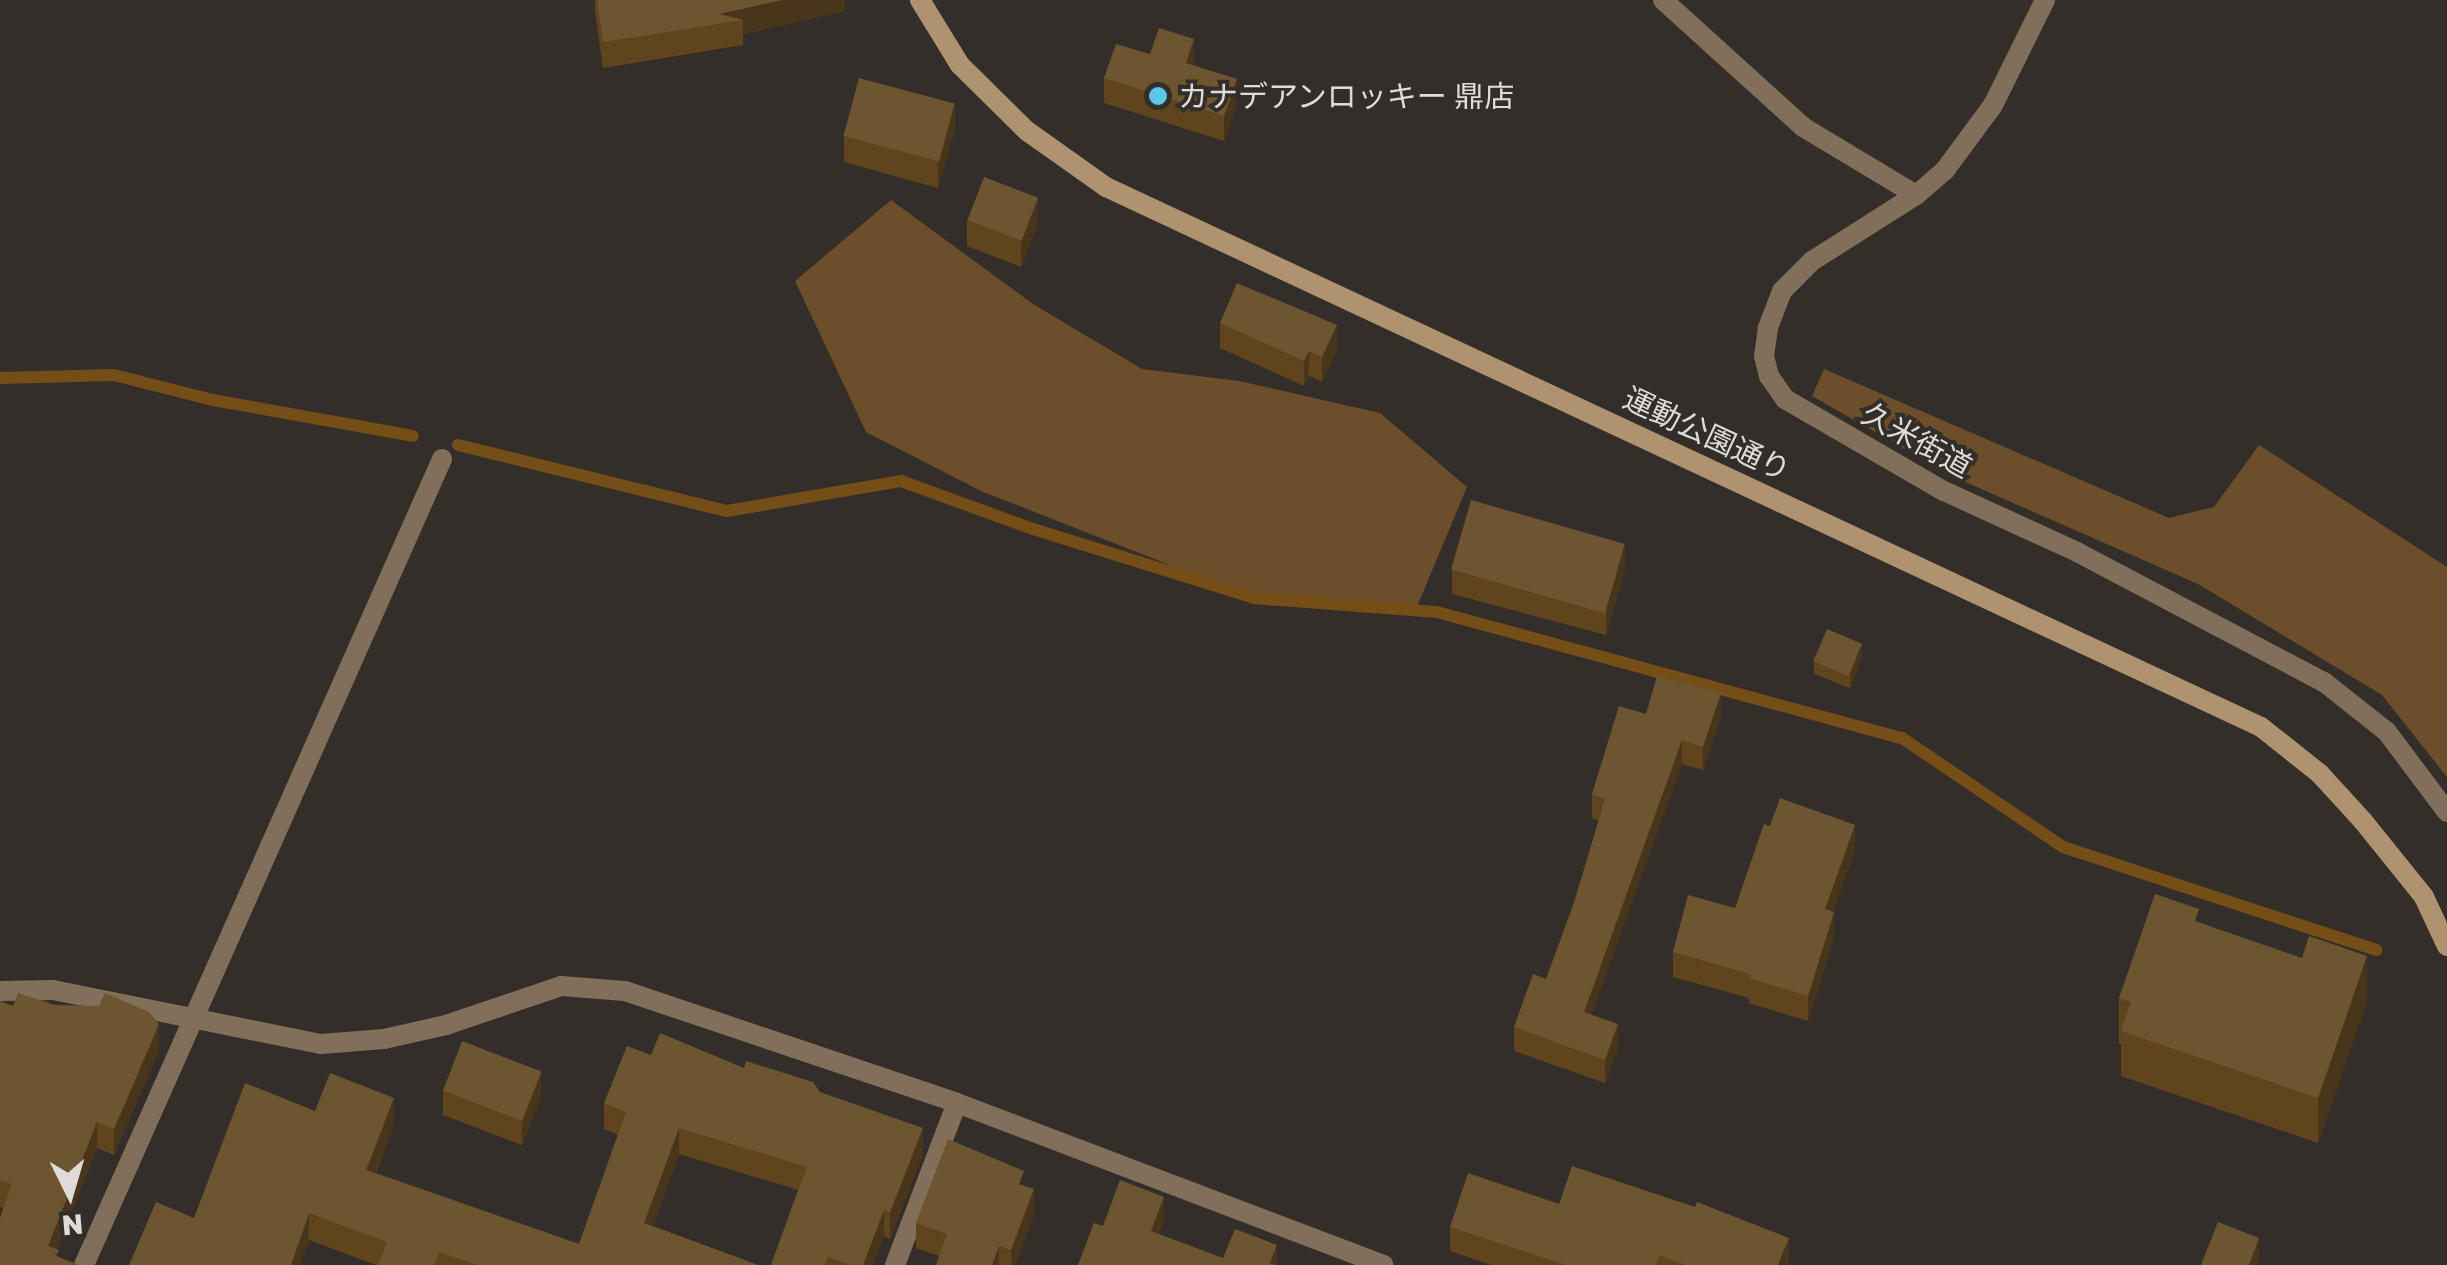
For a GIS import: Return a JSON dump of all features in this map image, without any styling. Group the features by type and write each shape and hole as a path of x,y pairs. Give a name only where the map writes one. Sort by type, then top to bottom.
{"street":[{"name":"運動公園通り","path":"920,0 960,65 1028,131 1106,187 2261,728 2320,774 2363,821 2424,897 2447,946"},
{"path":"1663,0 1802,126 1916,194"},
{"name":"久米街道","path":"2046,0 1993,106 1945,170 1916,194 1812,261 1782,291 1768,328 1764,356 1769,376 1785,399 1944,491 2077,552 2324,682 2387,732 2447,812"},
{"path":"84,1265 442,459"},
{"path":"0,991 53,990 320,1044 384,1039 446,1024 561,986 625,991 957,1103 1383,1265"},
{"path":"896,1265 957,1103"}],"shaded area":[{"path":"891,200 1033,304 1142,369 1239,381 1380,413 1467,487 1416,609 1254,598 981,491 866,432 795,281"},
{"path":"1824,369 2169,518 2214,507 2259,445 2447,567 2447,777 2382,695 2198,584 1954,477 1812,396"}],"building":[{"path":"597,0 782,0 719,14 743,20 603,42"},
{"path":"1159,28 1194,39 1186,63 1237,79 1224,116 1104,78 1116,44 1150,54"},
{"path":"859,78 955,104 939,162 843,136"},
{"path":"984,177 1038,198 1022,241 968,220"},
{"path":"1237,283 1337,325 1322,357 1309,351 1304,361 1220,323"},
{"path":"1471,500 1625,544 1605,613 1451,569"},
{"path":"1827,629 1862,644 1848,676 1813,661"},
{"path":"1657,676 1721,693 1703,747 1682,740 1584,1012 1618,1024 1605,1060 1514,1027 1533,974 1546,979 1573,906 1605,799 1592,794 1619,706 1646,714"},
{"path":"1780,798 1855,825 1825,909 1834,912 1808,996 1673,952 1688,895 1735,908 1764,824 1770,826"},
{"path":"2155,894 2199,909 2195,921 2302,958 2309,936 2367,956 2318,1098 2121,1031 2131,1002 2119,998"},
{"path":"18,993 55,1005 99,1006 105,993 149,1012 159,1024 114,1129 97,1122 48,1246 59,1250 56,1256 79,1265 0,1265 0,1218 12,1184 0,1180 0,1001 13,1006"},
{"path":"660,1033 744,1068 746,1061 813,1082 820,1092 923,1128 890,1212 884,1210 863,1265 828,1257 825,1265 771,1265 807,1167 679,1128 644,1223 758,1265 477,1265 439,1252 434,1265 378,1265 387,1242 309,1213 291,1265 129,1265 156,1202 194,1218 245,1083 315,1111 330,1073 394,1098 366,1170 579,1244 626,1112 604,1103 627,1046 651,1055"},
{"path":"462,1041 541,1071 522,1121 443,1090"},
{"path":"948,1139 1024,1171 1019,1184 1034,1189 1011,1250 999,1246 992,1265 936,1265 947,1234 916,1223"},
{"path":"1572,1166 1695,1207 1697,1202 1789,1238 1778,1265 1685,1265 1659,1255 1656,1265 1566,1265 1450,1227 1468,1173 1559,1204"},
{"path":"1120,1180 1164,1197 1151,1231 1223,1258 1235,1229 1277,1245 1270,1263 1275,1265 1078,1265 1094,1223 1103,1226"},
{"path":"2218,1222 2259,1238 2249,1265 2201,1265"}],"waterway":[{"path":"0,378 114,375 213,400 413,436"},
{"path":"458,445 727,511 901,481 1033,529 1254,598 1437,612 1902,738 2063,847 2377,950"}],"place":[{"name":"カナデアンロッキー 鼎店","path":"1158,96"}]}
